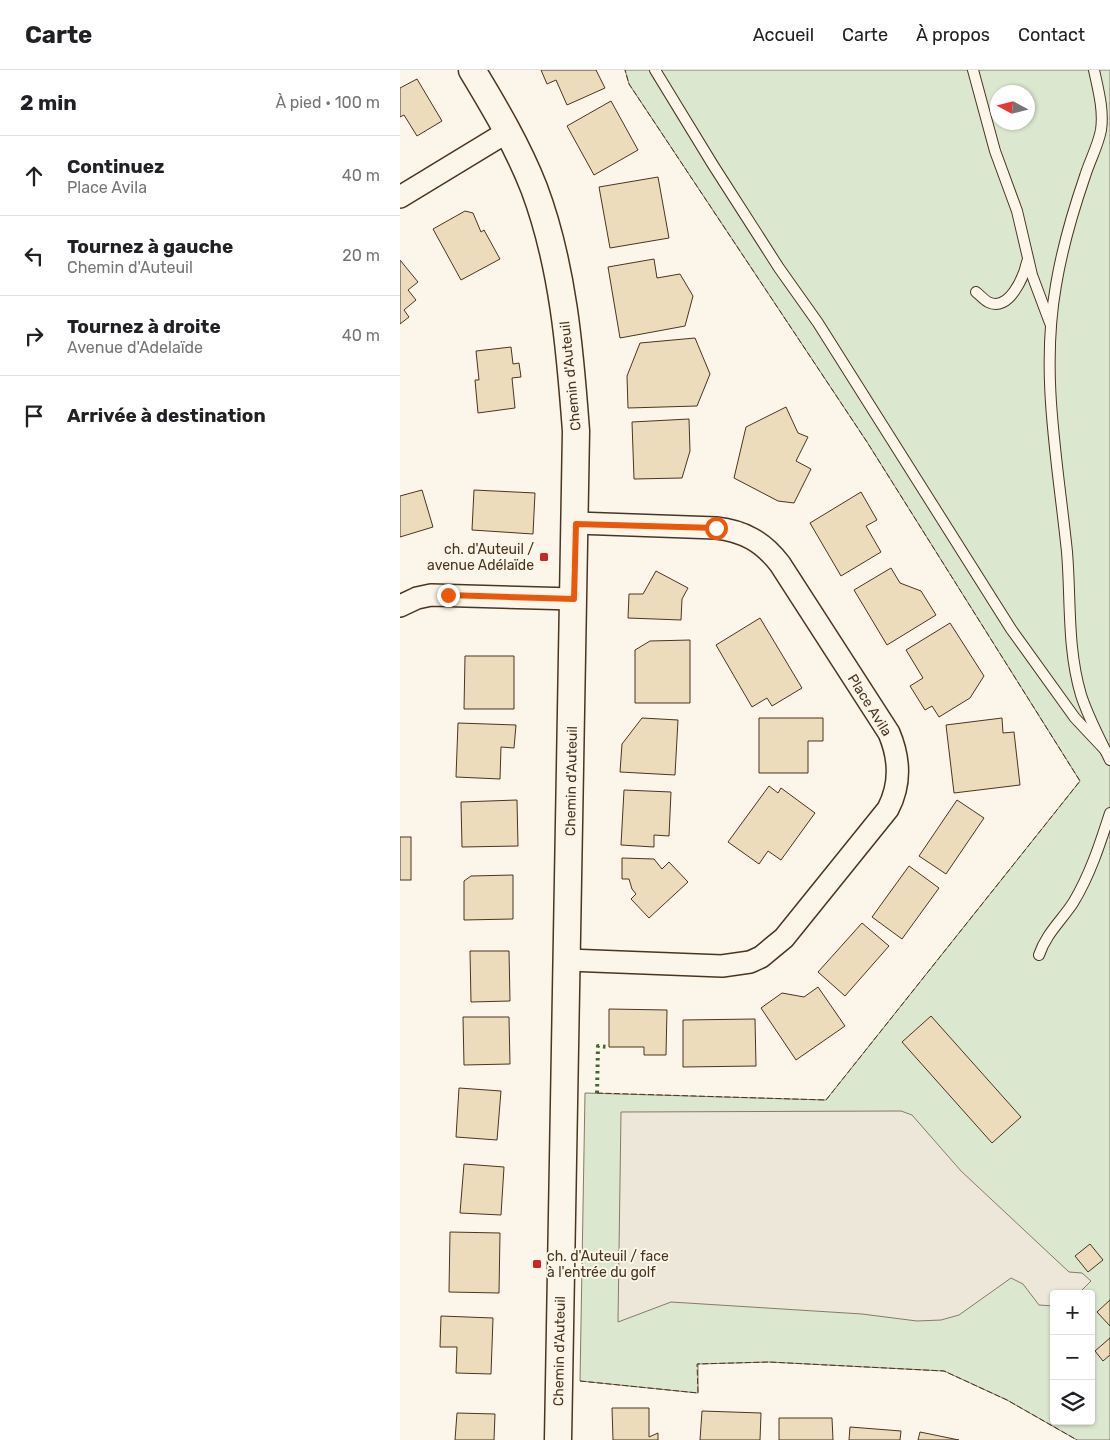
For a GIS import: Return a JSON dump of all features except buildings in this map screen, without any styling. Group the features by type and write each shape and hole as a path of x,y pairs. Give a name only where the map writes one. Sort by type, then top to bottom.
{"street":[{"name":"Chemin d'Auteuil","path":"472,70 507,132 526,170 541,207 559,280 575,415 576,524 558,1440"},
{"path":"400,197 507,132"},
{"name":"Place Avila","path":"568,960 722,966 743,963 761,957 784,938 888,809 894,799 898,776 895,746 889,733 780,564 759,542 731,530 716,528 576,524"},
{"path":"400,606 417,598 431,595 574,599"}],"lane":[{"path":"655,70 713,165 779,268 818,323 1011,629 1075,718 1108,756"},
{"path":"973,70 995,151 1017,211 1027,258 1051,324"},
{"path":"1094,70 1101,106 1101,129 1073,216 1056,285 1051,324 1049,370 1052,426 1067,553 1070,631 1074,667 1081,696 1108,756"},
{"path":"976,292 989,303 997,304 1008,298 1018,288 1024,277 1027,258"},
{"path":"1039,955 1045,938 1072,904 1085,880 1110,813"}],"green space":[{"path":"625,70 1110,70 1110,1440 1077,1440 1051,1425 1095,1425 1095,1290 1050,1290 1050,1425 1007,1400 944,1371 769,1362 698,1364 698,1393 580,1381 585,1093 826,1100 1080,781 867,442 629,84"}],"shaded area":[{"path":"901,1111 912,1115 961,1171 1069,1272 1082,1273 1091,1281 1082,1290 1050,1290 1050,1306 1039,1305 1023,1284 1011,1278 959,1315 941,1320 917,1321 862,1314 671,1302 618,1322 621,1112"}],"hedge":[{"path":"597,1093 598,1046 609,1047"}],"fence":[{"path":"597,1093 826,1100 1080,781 867,442 629,84 625,70"},
{"path":"580,1381 698,1393 697,1364 769,1362 944,1371 1007,1400 1077,1440"}],"place":[{"name":"ch. d'Auteuil / avenue Adélaïde","path":"544,557"},
{"name":"ch. d'Auteuil / face à l'entrée du golf","path":"537,1264"}],"route":[{"path":"448,595 574,599 576,524 716,528"}]}
